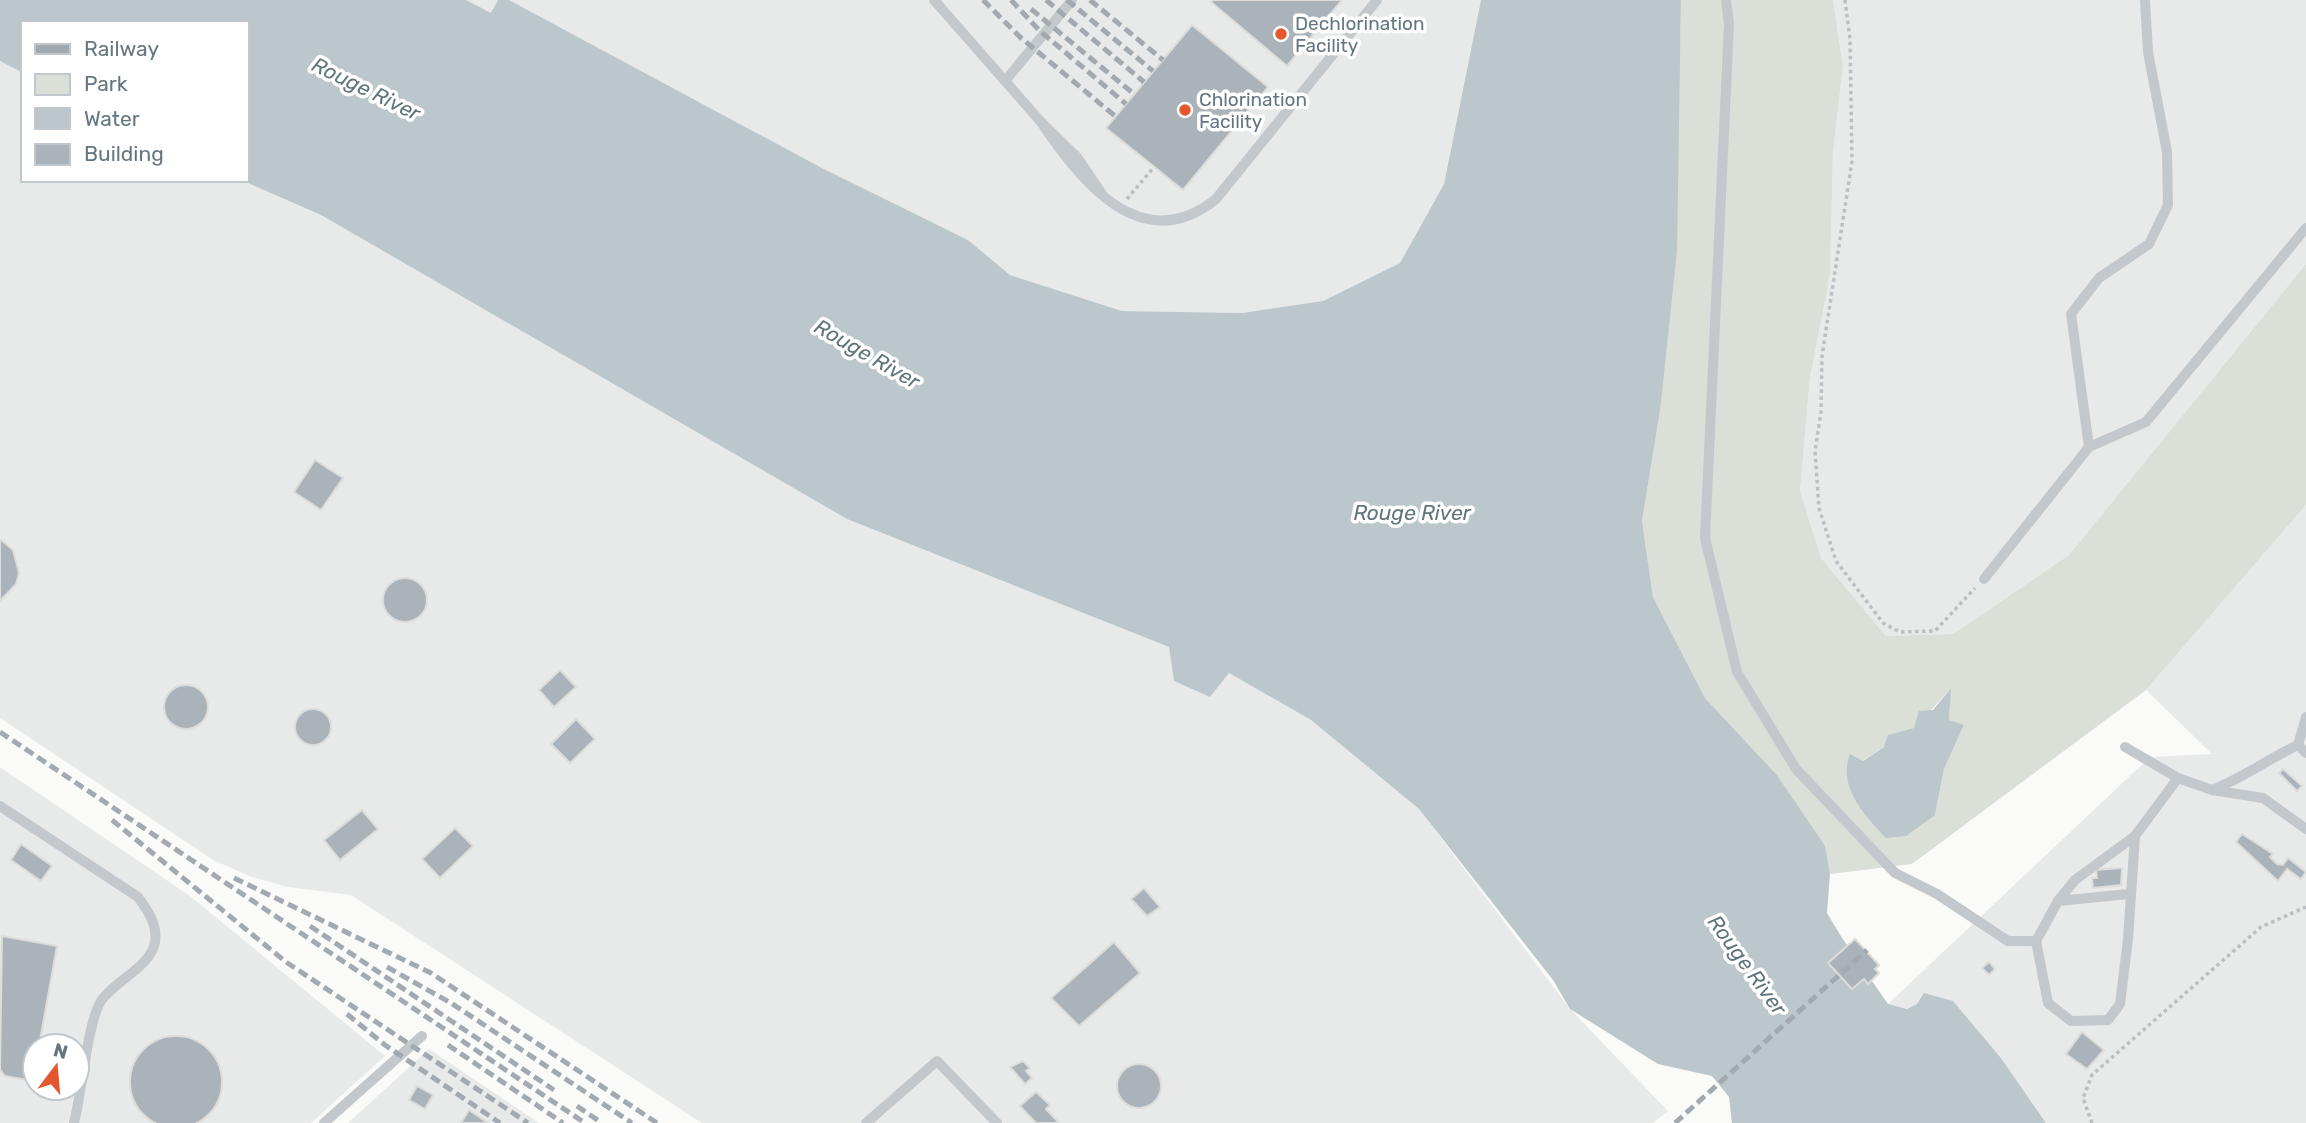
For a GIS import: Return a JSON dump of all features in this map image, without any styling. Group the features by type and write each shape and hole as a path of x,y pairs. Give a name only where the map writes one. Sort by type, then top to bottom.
{"lane":[{"path":"934,0 1041,122 1077,157 1102,194 1119,208 1139,218 1161,221 1191,215 1216,199 1377,0"},
{"path":"1004,81 1072,0"},
{"path":"1726,0 1728,24 1705,538 1737,672 1796,769 1895,873 1937,894 2008,941 2036,941"},
{"path":"2089,447 2071,314 2099,278 2149,244 2168,205 2167,152 2148,52 2145,0"},
{"path":"1984,579 2089,447 2146,422 2306,228"},
{"path":"2212,790 2239,780 2270,758 2302,749 2306,717"},
{"path":"2125,747 2178,778 2212,790 2263,798 2306,829"},
{"path":"2135,836 2128,939 2120,1004 2108,1020 2071,1021 2048,1003 2036,941 2058,901 2075,880 2135,836 2178,778"},
{"path":"0,806 138,897 149,912 155,934 152,951 114,986 101,1001 93,1019 74,1123"},
{"path":"2058,901 2129,894"},
{"path":"324,1123 422,1036"},
{"path":"866,1123 937,1061 997,1123"}],"path":[{"path":"1845,0 1850,39 1852,161 1822,356 1821,412 1815,451 1819,508 1836,561 1882,623 1900,632 1935,631 1984,579"},
{"path":"1119,208 1154,167"},
{"path":"2092,1123 2083,1098 2092,1075 2261,926 2306,907"}],"shaded area":[{"path":"466,0 498,0 491,14"},
{"path":"509,0 1481,0 1444,184 1400,263 1323,301 1242,313 1122,311 1010,275 968,240 818,166"},
{"path":"1833,0 2306,0 2306,264 2069,555 1953,634 1886,636 1821,558 1800,491 1810,378 1830,275 1833,153 1843,66"},
{"path":"0,61 21,72 21,182 246,182 321,215 847,519 1169,647 1174,681 1210,697 1229,673 1311,720 1419,809 1570,1009 1668,1111 1653,1123 702,1123 351,895 288,887 252,877 213,860 0,718"},
{"path":"2306,505 2306,1123 2046,1123 2001,1058 1953,1002 1917,1004 1908,1009 1888,1004 2150,757 2212,754 2146,690"},
{"path":"0,767 190,896 385,1056 311,1123 0,1123"},
{"path":"429,1049 539,1123 348,1123"}],"green space":[{"path":"1681,0 1833,0 1843,66 1833,153 1830,275 1810,378 1800,491 1821,558 1886,636 1953,634 2069,555 2306,264 2306,505 2146,690 1912,864 1830,874 1824,846 1777,775 1705,698 1653,597 1642,521 1660,411 1679,98","holes":["1950,689 1949,721 1964,725 1944,769 1935,815 1850,754 1862,761 1884,747 1889,735 1915,728"]}],"water":[{"name":"Rouge River","path":"0,0 466,0 491,13 498,0 509,0 820,167 968,240 1010,275 1122,311 1242,313 1323,301 1400,263 1444,184 1481,0 1681,0 1677,251 1660,411 1642,521 1653,597 1705,698 1777,775 1825,846 1830,874 1827,913 1888,1004 1907,1009 1917,1004 1924,993 1953,1001 2001,1058 2046,1123 1732,1123 1729,1097 1712,1076 1658,1064 1570,1009 1553,980 1419,809 1311,720 1229,673 1210,697 1174,681 1169,647 847,519 321,215 246,182 248,182 248,21 21,21 21,72 0,61"},
{"path":"1951,688 1949,720 1964,725 1944,769 1935,815 1906,836 1886,838 1862,810 1850,789 1847,766 1850,754 1863,761 1884,747 1888,735 1914,728 1919,711 1933,710"}],"building":[{"name":"Dechlorination Facility","path":"1342,0 1287,66 1211,2"},
{"name":"Chlorination Facility","path":"1192,25 1268,87 1183,190 1106,128"},
{"path":"315,460 343,478 321,510 294,492"},
{"path":"0,539 13,550 19,573 16,584 0,601"},
{"path":"405,578 421,584 427,600 421,616 405,622 389,616 383,600 389,584"},
{"path":"560,670 576,687 554,707 539,690"},
{"path":"186,685 202,691 208,707 202,723 186,729 170,723 164,707 170,691"},
{"path":"313,709 326,714 331,727 326,740 313,745 300,740 295,727 300,714"},
{"path":"576,719 595,739 570,763 551,744"},
{"path":"2283,769 2302,786 2297,791 2279,773"},
{"path":"362,810 378,829 340,860 324,840"},
{"path":"455,828 473,846 440,878 422,859"},
{"path":"2242,834 2273,854 2270,857 2277,864 2283,865 2288,858 2306,872 2301,879 2287,869 2278,881 2236,842"},
{"path":"21,844 52,866 41,881 11,860"},
{"path":"2122,868 2121,885 2093,888 2092,878 2097,878 2096,870"},
{"path":"1144,888 1160,907 1147,916 1131,899"},
{"path":"2,936 57,946 42,1032 21,1032 21,1079 5,1076 0,1070"},
{"path":"1855,939 1879,965 1875,969 1879,973 1868,984 1864,979 1852,989 1828,963"},
{"path":"1114,942 1140,973 1079,1026 1051,998"},
{"path":"1989,962 1995,969 1989,975 1982,968"},
{"path":"2082,1032 2104,1050 2087,1069 2066,1054"},
{"path":"176,1036 194,1039 209,1049 219,1064 219,1100 209,1115 196,1124 156,1124 143,1115 133,1100 130,1082 133,1064 143,1049 158,1039"},
{"path":"1023,1061 1030,1068 1026,1071 1032,1078 1025,1084 1010,1067"},
{"path":"1139,1064 1148,1065 1155,1070 1160,1077 1160,1095 1155,1102 1148,1107 1139,1108 1130,1107 1123,1102 1118,1095 1117,1086 1118,1077 1123,1070 1130,1065"},
{"path":"417,1086 433,1095 425,1109 409,1100"},
{"path":"1036,1092 1050,1105 1046,1109 1059,1123 1036,1123 1020,1106"},
{"path":"469,1110 488,1123 461,1123"}],"railway":[{"path":"983,0 1020,37 1115,116"},
{"path":"1011,0 1039,30 1126,104"},
{"path":"1046,0 1144,82"},
{"path":"1067,0 1153,71"},
{"path":"1090,0 1163,60"},
{"path":"1031,9 1134,94"},
{"path":"0,732 585,1123"},
{"path":"112,820 286,962 528,1123"},
{"path":"234,878 431,973 657,1123"},
{"path":"310,926 554,1090"},
{"path":"1675,1123 1867,950"},
{"path":"387,967 451,1003 632,1123"},
{"path":"347,1014 385,1045 500,1123"},
{"path":"448,1045 563,1123"},
{"path":"577,1106 599,1121"}],"place":[{"name":"Dechlorination Facility","path":"1281,34"},
{"name":"Chlorination Facility","path":"1185,110"}]}
